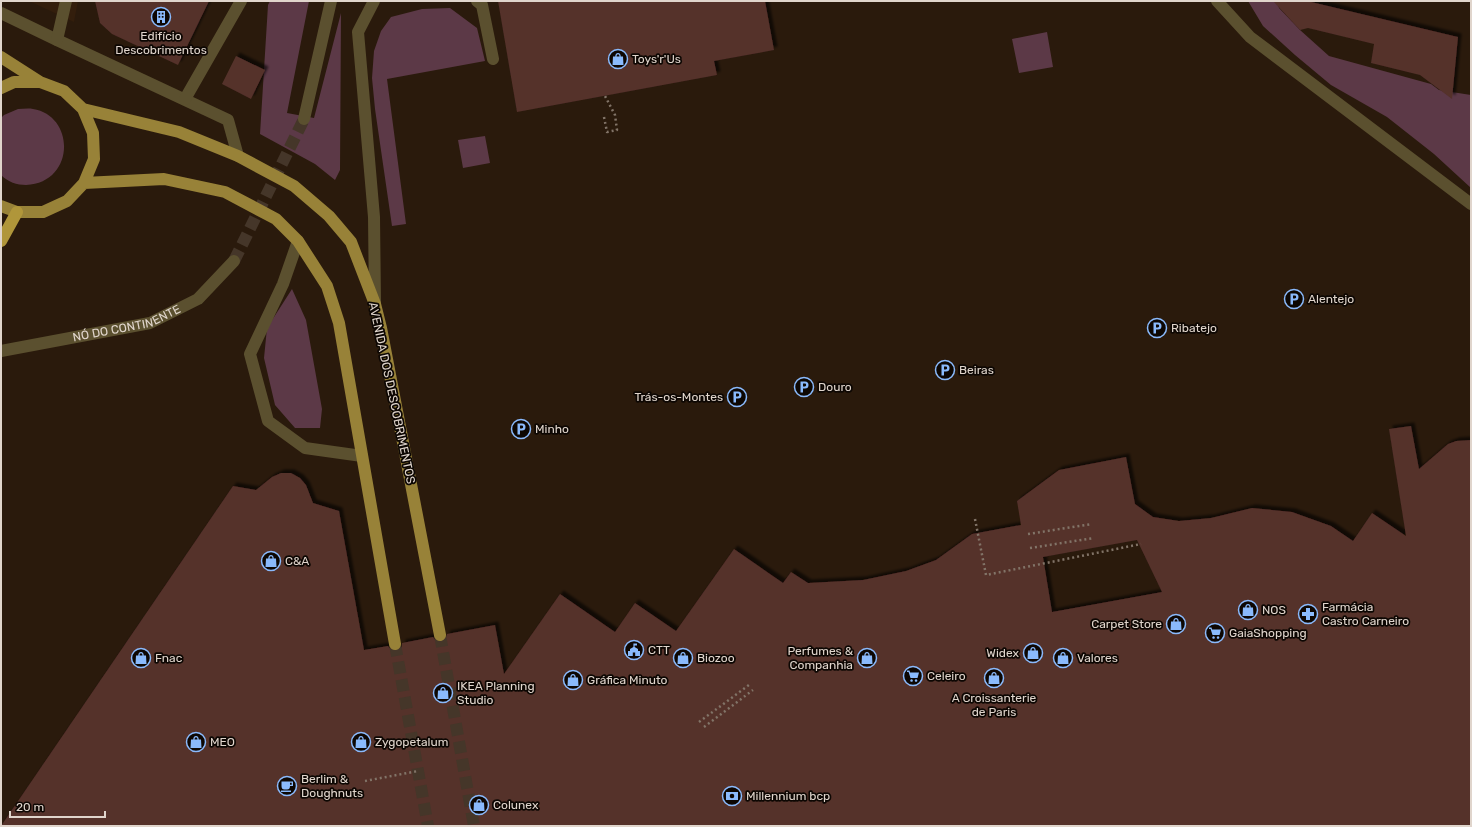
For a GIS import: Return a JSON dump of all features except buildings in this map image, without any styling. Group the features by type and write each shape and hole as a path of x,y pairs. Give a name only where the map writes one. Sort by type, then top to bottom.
{"highway":[{"path":"1,241 17,212"}],"main road":[{"path":"1,57 40,82 64,91 83,109 93,133 94,158 84,183 67,201 43,212 17,212 1,206"},
{"path":"1,88 14,82 40,82"},
{"name":"AVENIDA DOS DESCOBRIMENTOS","path":"83,109 179,132 238,156 294,186 329,216 351,242 375,304 440,635"},
{"path":"84,183 164,180 224,192 276,219 298,241 327,286 339,323 395,644"}],"street":[{"path":"57,40 66,1"},
{"path":"185,99 241,1"},
{"path":"304,119 331,1"},
{"path":"374,1 358,32 374,218 375,304"},
{"path":"477,1 482,5 493,59"},
{"path":"1217,1 1250,37 1471,204"},
{"path":"1,13 228,120 238,156"},
{"path":"298,241 283,284 250,354 268,421 304,448 362,456"},
{"name":"NÓ DO CONTINENTE","path":"1,351 150,323 198,299 234,261"}],"path":[{"path":"604,117 607,132 617,130 615,115 605,96"},
{"path":"975,519 986,575 1141,544"},
{"path":"1028,534 1092,524"},
{"path":"1030,548 1094,538"},
{"path":"699,722 749,684"},
{"path":"704,727 753,690"},
{"path":"365,781 418,771"}],"shaded area":[{"path":"29,1 78,1 74,22"},
{"path":"270,1 309,1 287,113 314,118 341,13 340,170 335,180 315,164 260,134 268,5"},
{"path":"1248,1 1277,1 1279,8 1300,30 1329,56 1431,84 1439,90 1471,95 1471,188 1434,154 1387,117 1331,85 1295,55 1263,26"},
{"path":"450,8 477,28 485,61 387,79 406,224 392,226 375,109 372,78 374,51 381,31 391,17 422,9"},
{"path":"1047,32 1053,67 1019,73 1012,39"},
{"path":"18,109 33,109 47,114 57,124 63,136 64,149 61,162 54,173 42,181 26,185 13,183 1,175 1,118 4,115"},
{"path":"485,136 490,163 463,168 458,140"},
{"path":"292,289 306,320 322,409 320,428 295,428 275,405 264,358 267,328"}],"tunnel":[{"path":"234,261 304,119"},
{"path":"440,635 474,826"},
{"path":"395,644 428,826"}],"place":[{"name":"Edifício Descobrimentos","path":"161,17"},
{"name":"Toys'r'Us","path":"618,59"},
{"name":"Alentejo","path":"1294,299"},
{"name":"Ribatejo","path":"1157,328"},
{"name":"Beiras","path":"945,370"},
{"name":"Douro","path":"804,387"},
{"name":"Trás-os-Montes","path":"737,397"},
{"name":"Minho","path":"521,429"},
{"name":"C&A","path":"271,561"},
{"name":"NOS","path":"1248,610"},
{"name":"Farmácia Castro Carneiro","path":"1308,614"},
{"name":"Carpet Store","path":"1176,624"},
{"name":"GaiaShopping","path":"1215,633"},
{"name":"CTT","path":"634,650"},
{"name":"Widex","path":"1033,653"},
{"name":"Fnac","path":"141,658"},
{"name":"Biozoo","path":"683,658"},
{"name":"Perfumes & Companhia","path":"867,658"},
{"name":"Valores","path":"1063,658"},
{"name":"Celeiro","path":"913,676"},
{"name":"A Croissanterie de Paris","path":"994,678"},
{"name":"Gráfica Minuto","path":"573,680"},
{"name":"IKEA Planning Studio","path":"443,693"},
{"name":"MEO","path":"196,742"},
{"name":"Zygopetalum","path":"361,742"},
{"name":"Berlim & Doughnuts","path":"287,786"},
{"name":"Millennium bcp","path":"732,796"},
{"name":"Colunex","path":"479,805"}]}
